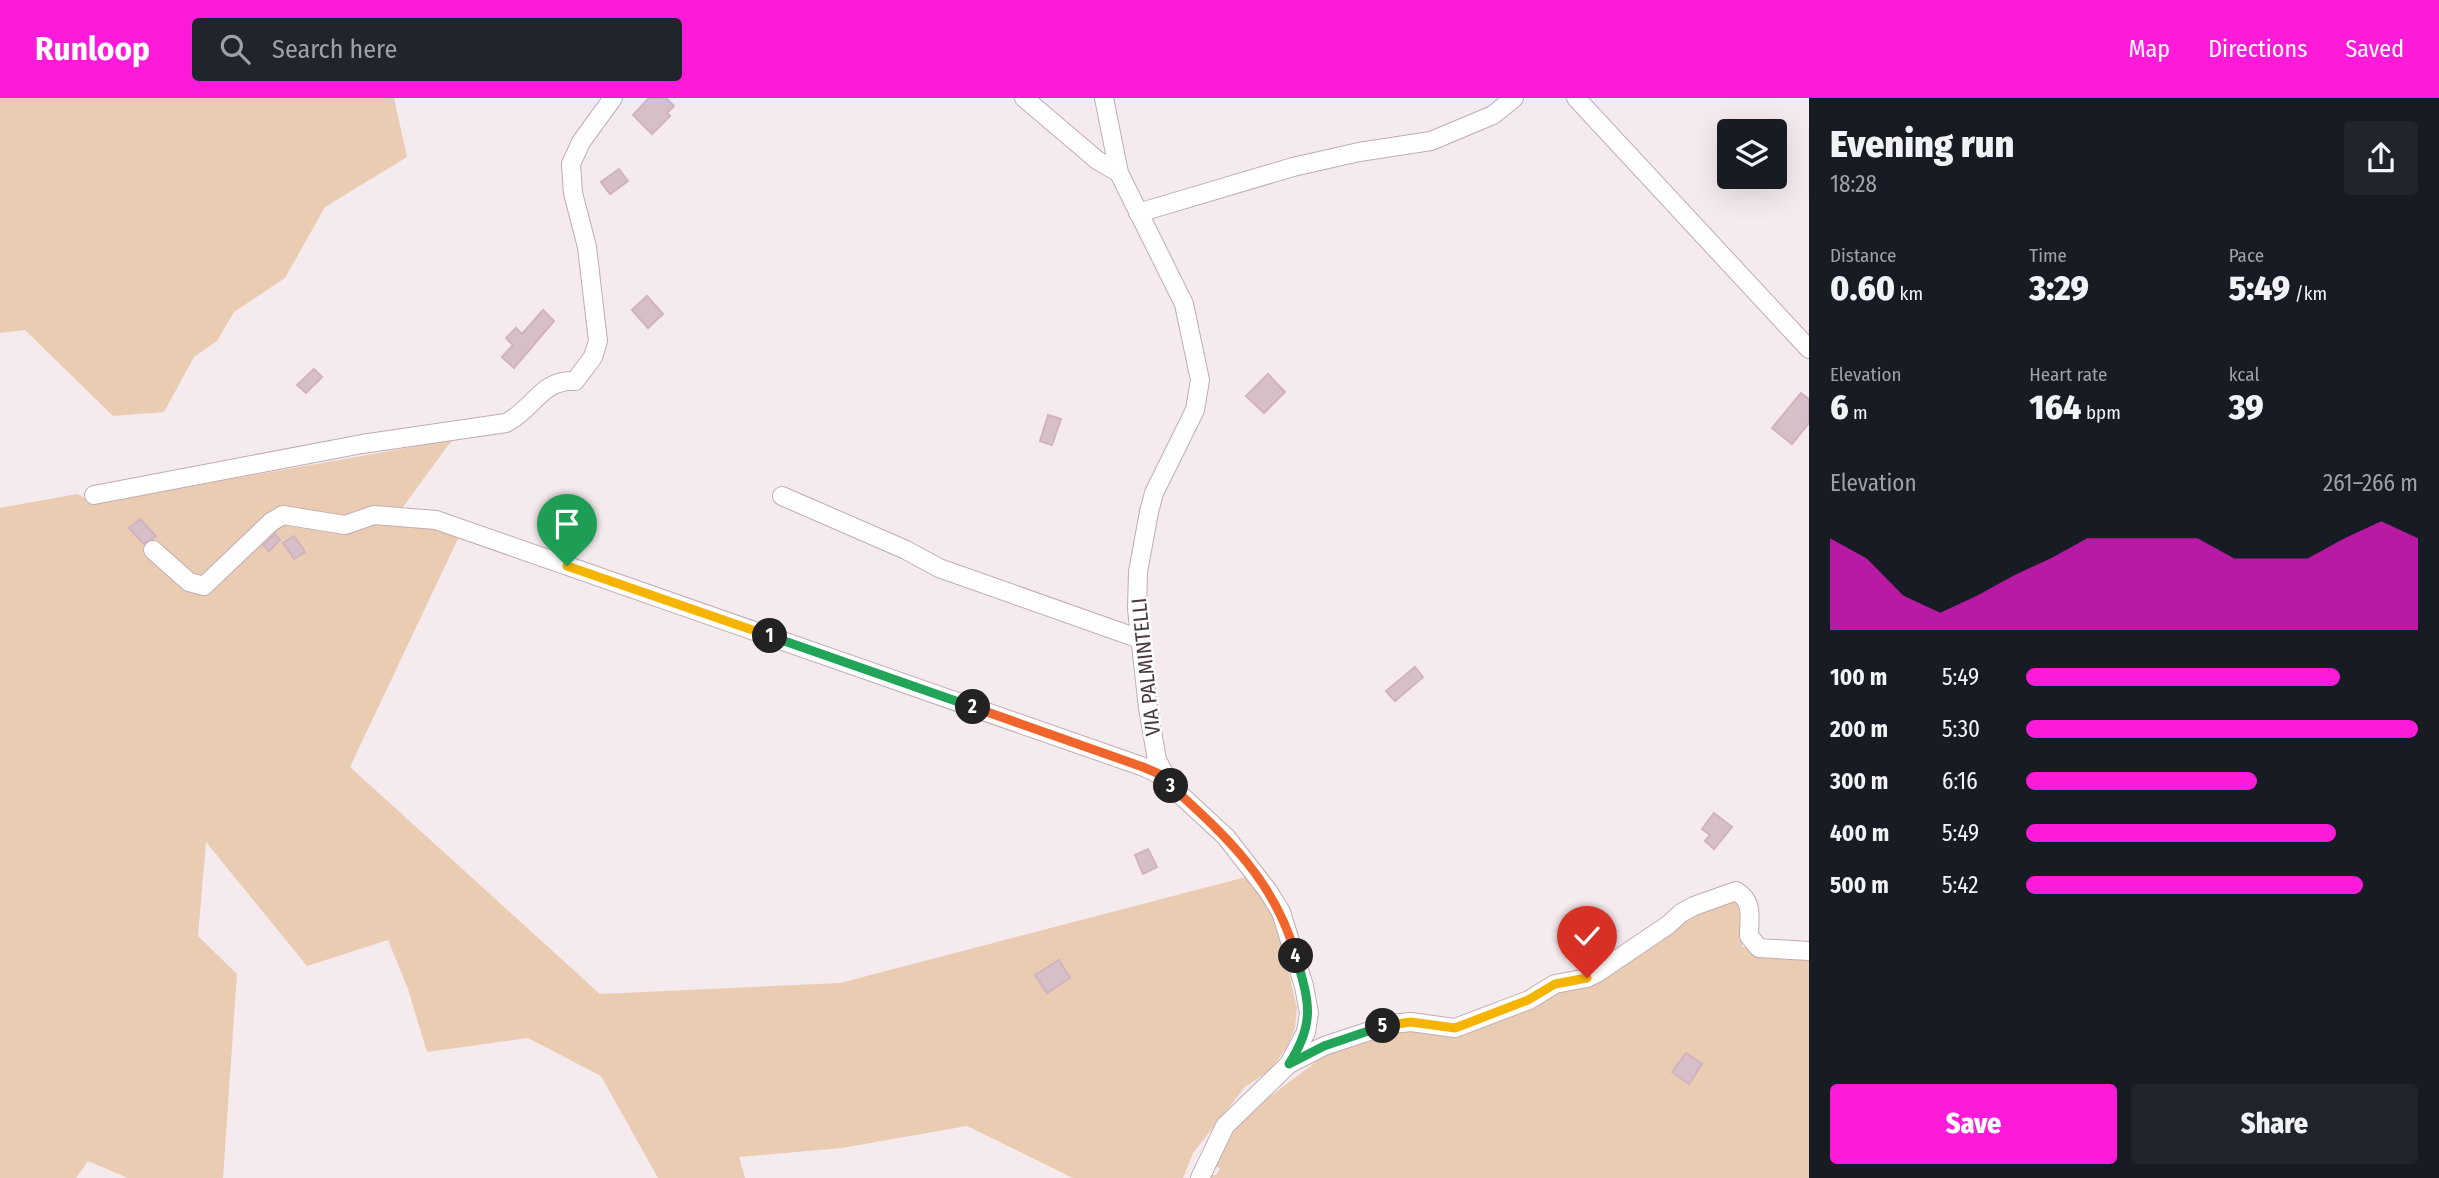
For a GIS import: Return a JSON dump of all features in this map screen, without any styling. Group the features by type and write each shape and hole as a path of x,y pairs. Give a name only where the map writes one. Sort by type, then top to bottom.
{"street":[{"path":"94,495 362,444 506,423 526,410 552,384 563,380 575,381 593,357 598,341 587,247 573,192 571,164 581,142 613,98"},
{"path":"1024,98 1097,160 1119,173"},
{"name":"VIA PALMINTELLI","path":"1104,98 1119,173 1184,304 1200,380 1195,410 1154,493 1137,593 1147,708 1157,760 1171,786 1226,837 1281,912 1304,986 1309,1013 1306,1032 1289,1064 1226,1126 1200,1178"},
{"path":"1138,213 1293,167 1359,152 1431,141 1493,115 1514,98"},
{"path":"1576,98 1809,349"},
{"path":"782,496 906,550 939,568 1140,639"},
{"path":"153,550 189,582 204,586 271,522 283,515 345,525 374,515 436,520 1164,776"},
{"path":"1289,1064 1324,1046 1391,1024 1411,1022 1455,1028 1477,1021 1528,1000 1555,984 1587,978 1597,973 1668,925 1681,913 1736,891 1748,900 1749,936 1759,947 1809,951"}],"shaded area":[{"path":"0,98 394,98 407,157 325,207 285,278 234,312 217,341 194,357 164,412 113,416 25,330 0,333"},
{"path":"452,440 400,511 464,526 350,767 600,994 840,983 1246,877 1268,905 1281,940 1297,1008 1295,1028 1287,1047 1270,1070 1245,1087 1193,1153 1183,1178 1073,1178 967,1126 842,1148 739,1157 745,1178 658,1178 601,1076 528,1038 427,1052 408,989 388,940 307,966 206,842 198,936 237,974 223,1178 128,1178 88,1161 76,1178 0,1178 0,508 77,494 95,503"},
{"path":"1736,897 1743,916 1742,947 1809,953 1809,1178 1209,1178 1210,1175 1216,1175 1220,1169 1215,1165 1230,1135 1243,1117 1329,1052 1391,1030 1411,1030 1531,1005 1681,918"}],"building":[{"path":"649,98 666,98 674,106 667,113 670,116 652,134 633,115"},
{"path":"619,169 628,181 610,194 601,182"},
{"path":"647,296 663,314 648,328 632,310"},
{"path":"543,310 554,321 514,368 502,357 513,345 506,338 516,328 522,334"},
{"path":"314,369 322,377 306,393 297,385"},
{"path":"1268,374 1285,392 1264,413 1246,396"},
{"path":"1801,393 1809,399 1809,423 1792,444 1772,428"},
{"path":"1048,415 1061,419 1052,445 1040,441"},
{"path":"140,519 156,536 144,544 129,528"},
{"path":"275,534 280,540 269,551 263,545"},
{"path":"294,536 305,552 294,559 283,543"},
{"path":"1415,667 1423,677 1395,701 1386,691"},
{"path":"1714,813 1732,827 1714,849 1705,841 1710,835 1702,829"},
{"path":"1148,849 1157,867 1143,874 1135,855"},
{"path":"1059,960 1070,978 1047,993 1035,975"},
{"path":"1686,1053 1702,1064 1689,1084 1672,1072"}],"route":[{"path":"567,566 1164,776 1171,786 1226,837 1281,912 1293,944 1309,1013 1306,1032 1289,1064 1324,1046 1391,1024 1411,1022 1455,1028 1528,1000 1546,987 1587,978"}]}
